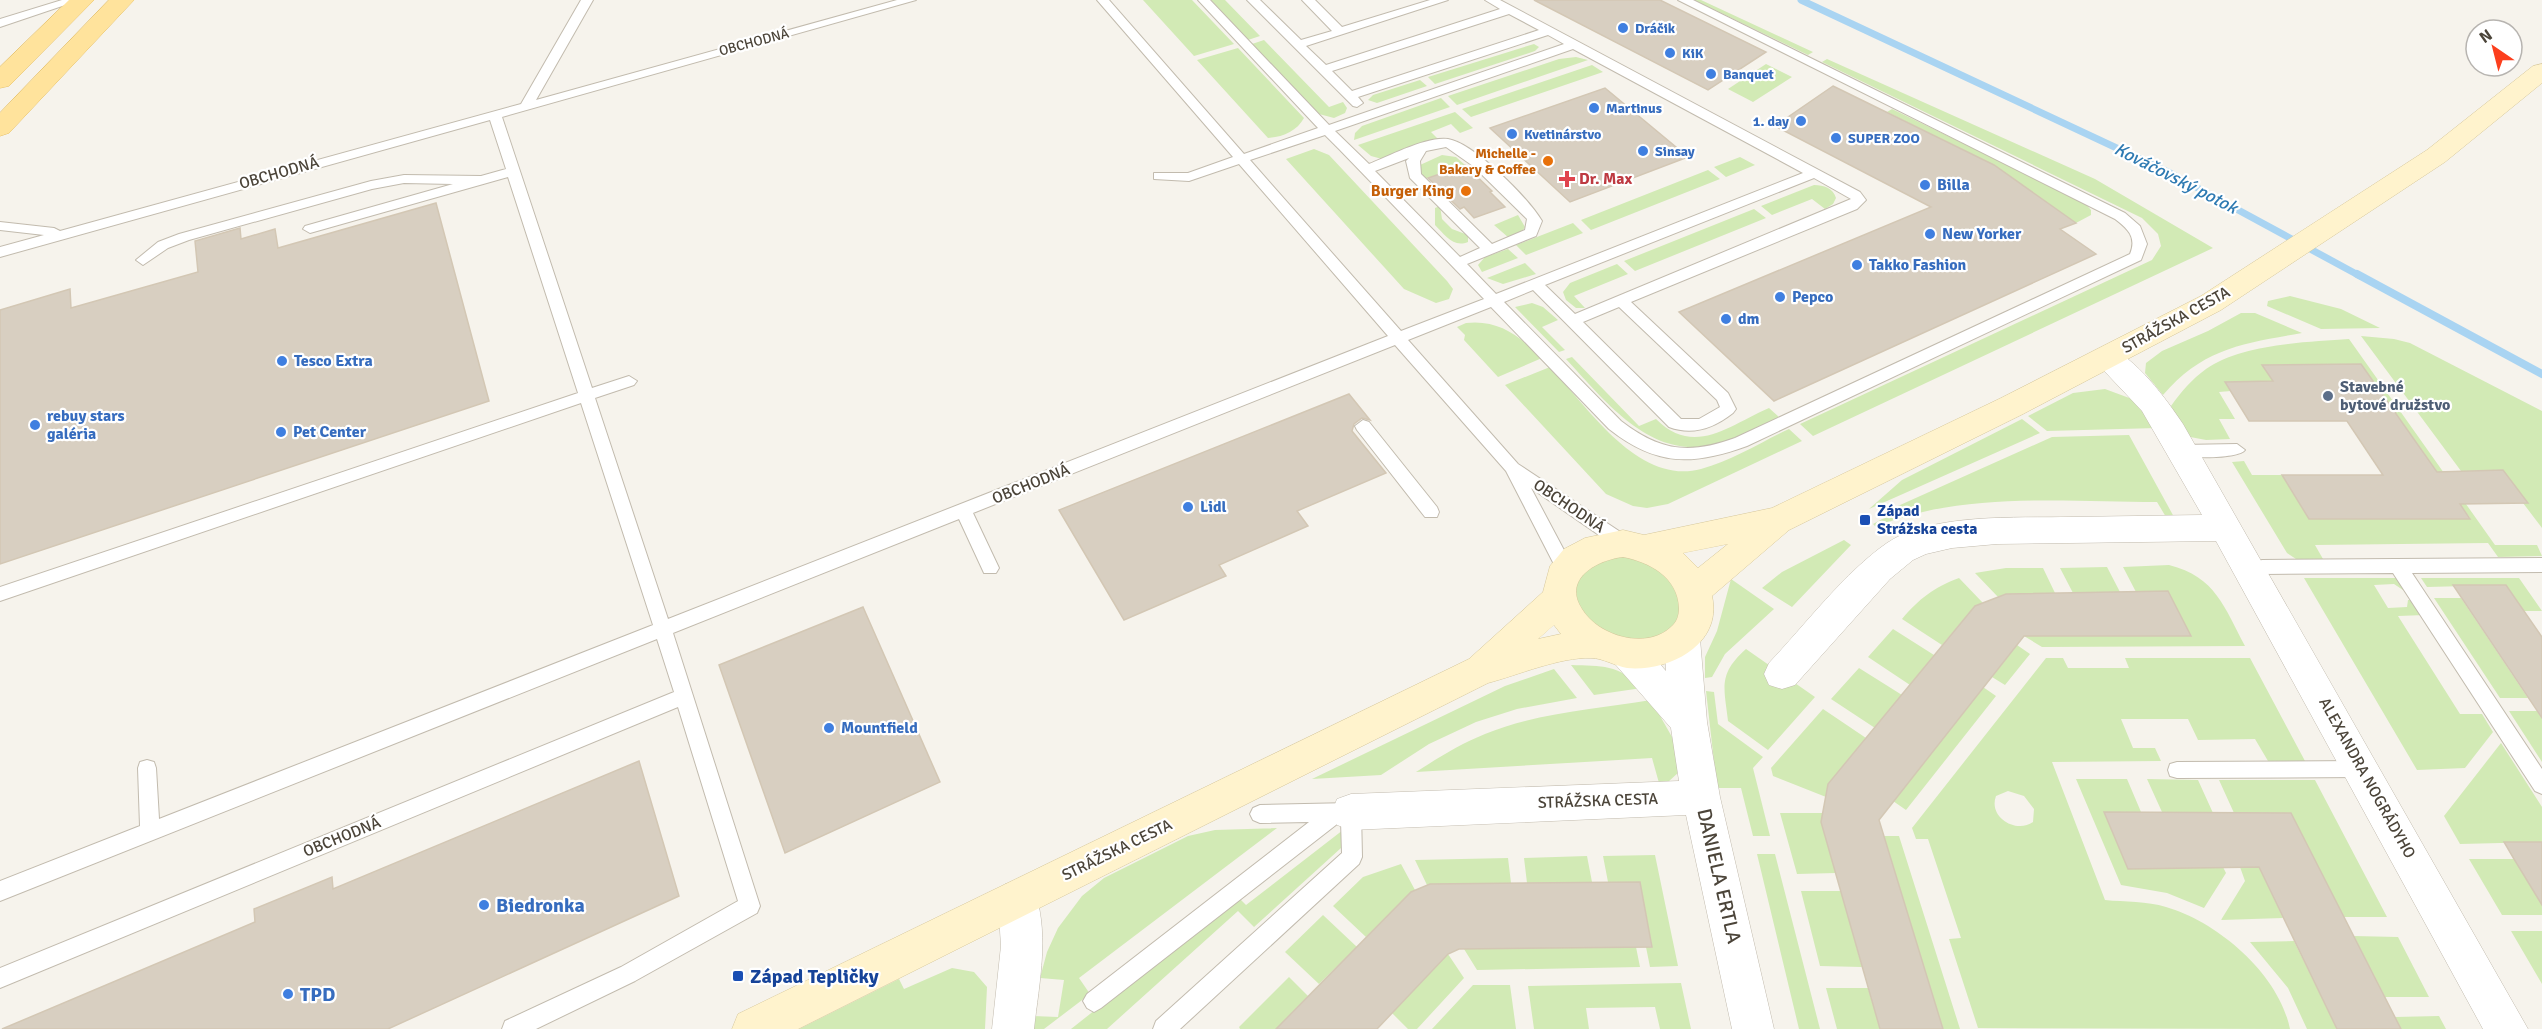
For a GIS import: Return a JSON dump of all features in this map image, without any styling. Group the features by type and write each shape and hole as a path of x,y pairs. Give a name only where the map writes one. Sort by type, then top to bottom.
{"main road":[{"path":"0,81 82,0"},
{"path":"0,128 122,0"}],"street":[{"name":"STRÁŽSKA CESTA","path":"1693,592 1779,520 2107,358 2211,303 2331,227 2436,156 2542,71"},
{"name":"ALEXANDRA NOGRÁDYHO","path":"2107,358 2153,403 2182,451 2507,1029"},
{"name":"STRÁŽSKA CESTA","path":"1480,670 1562,583 1573,559 1586,551 1600,545 1635,546 1779,520"},
{"path":"1782,674 1878,568 1901,551 1919,543 1952,535 1997,531 2226,528"},
{"path":"1562,583 1571,622 1594,642 1628,653 1659,651 1682,639 1695,617 1693,592 1685,576 1671,562 1635,546"},
{"name":"DANIELA ERTLA","path":"1682,639 1688,722 1701,796 1753,1029"},
{"name":"STRÁŽSKA CESTA","path":"753,1029 1480,670 1594,642"},
{"path":"1628,653 1688,722"},
{"name":"STRÁŽSKA CESTA","path":"1343,812 1701,796"},
{"path":"1013,1029 1022,946 1018,899"}],"lane":[{"path":"0,23 74,0"},
{"path":"527,104 587,0"},
{"name":"OBCHODNÁ","path":"64,234 494,113 910,0"},
{"name":"OBCHODNÁ","path":"1103,0 1512,467 1635,546"},
{"path":"1204,0 1492,301 1632,440 1675,455 1696,456 1741,442 2136,257 2142,246 2140,234 2120,216 1684,0"},
{"path":"1253,0 1368,114"},
{"path":"1308,0 1340,32"},
{"path":"1298,45 1442,0"},
{"path":"1491,0 1815,173 1855,195 1859,200 1856,204 1572,321"},
{"path":"1323,70 1510,10"},
{"path":"1350,96 1548,31"},
{"path":"1159,176 1189,177 1573,45"},
{"path":"494,113 663,629 750,906 628,974 513,1029"},
{"path":"1367,169 1443,143 1458,146 1535,221 1531,233 1457,263"},
{"path":"1420,150 1413,160 1415,175 1490,250"},
{"path":"310,229 513,171"},
{"path":"1398,338 1815,173"},
{"path":"143,260 163,245 184,237 371,185 404,179 482,180"},
{"path":"0,226 64,234"},
{"path":"0,252 64,234"},
{"path":"0,259 64,234"},
{"path":"1536,284 1679,425 1696,426 1728,409 1723,397 1621,301"},
{"name":"OBCHODNÁ","path":"0,891 1398,338"},
{"path":"0,594 629,381"},
{"path":"1363,426 1431,512"},
{"path":"2182,451 2236,450"},
{"name":"OBCHODNÁ","path":"1512,467 1562,583"},
{"path":"963,510 990,568"},
{"path":"2262,567 2542,565"},
{"path":"2398,566 2542,785"},
{"name":"OBCHODNÁ","path":"0,978 684,696"},
{"path":"147,768 150,831"},
{"path":"2177,770 2362,768"},
{"path":"1260,814 1343,812"},
{"path":"1094,1001 1343,812"},
{"path":"1164,1029 1352,857 1343,812"}],"green space":[{"path":"1143,0 1192,0 1234,44 1194,56"},
{"path":"1211,0 1225,0 1260,36 1248,40"},
{"path":"1694,0 1701,0 1813,52 1808,55"},
{"path":"1264,40 1329,107 1343,102 1347,108 1345,113 1334,118 1319,114 1252,44"},
{"path":"1534,44 1539,47 1535,51 1435,84 1428,77"},
{"path":"1238,48 1304,118 1293,130 1284,135 1268,138 1197,60"},
{"path":"1576,57 1588,60 1457,105 1448,96 1559,59"},
{"path":"1827,59 2095,179 2213,248 1813,436 1800,424 2152,260 2161,246 2158,234 2142,218 1822,62"},
{"path":"1766,64 1792,77 1753,102 1728,89"},
{"path":"1592,65 1603,72 1471,117 1462,109"},
{"path":"1420,80 1427,86 1377,103 1368,100 1373,95"},
{"path":"1441,98 1450,107 1354,140 1355,133 1362,126"},
{"path":"1892,109 2083,201 2091,210 2091,215 2076,223 1994,165 1887,112"},
{"path":"1455,112 1473,128 1460,133 1451,124 1431,132 1439,140 1382,159 1371,156 1358,145"},
{"path":"1314,149 1329,155 1447,281 1453,289 1449,299 1436,303 1404,289 1286,159"},
{"path":"1442,155 1456,157 1465,165 1425,179 1420,171 1420,165"},
{"path":"1740,157 1755,165 1726,177 1714,167"},
{"path":"1708,170 1720,179 1591,230 1581,220"},
{"path":"1814,185 1825,186 1833,192 1836,198 1833,204 1825,209 1812,199 1772,215 1761,206"},
{"path":"1440,206 1442,219 1452,229 1468,235 1468,242 1454,242 1435,225 1435,208"},
{"path":"1754,209 1766,218 1635,271 1624,261"},
{"path":"1518,215 1525,227 1521,233 1509,238 1494,225"},
{"path":"1573,223 1583,233 1526,255 1516,245"},
{"path":"1508,249 1518,258 1482,272 1478,265 1485,257"},
{"path":"1525,263 1536,274 1503,284 1487,278"},
{"path":"1617,264 1628,274 1574,296 1585,308 1576,308 1566,300 1563,292 1570,283"},
{"path":"2290,296 2341,309 2380,328 2321,329 2267,306 2268,301"},
{"path":"1532,303 1543,307 1558,320 1542,327 1565,350 1559,352 1515,307"},
{"path":"2241,313 2255,313 2302,333 2261,340 2209,357 2178,379 2163,395 2145,373 2146,363 2162,351 2208,331"},
{"path":"1466,323 1489,324 1508,331 1542,358 1498,377 1464,340 1465,335 1457,327"},
{"path":"2361,336 2410,343 2542,411 2542,528 2523,503 2461,471"},
{"path":"2349,339 2495,545 2537,545 2542,556 2498,557 2488,543 2315,545 2323,559 2296,559 2287,553 2232,462 2244,461 2252,475 2282,475 2309,519 2470,518 2361,364 2263,365 2273,381 2225,382 2231,391 2219,392 2235,419 2219,419 2230,439 2206,440 2185,436 2171,406 2187,386 2206,369 2237,354 2255,349 2294,343"},
{"path":"1572,357 1639,426 1656,419 1670,430 1684,436 1698,437 1725,429 1769,408 1779,417 1742,435 1719,443 1695,447 1673,445 1652,437 1632,425 1614,410 1566,359"},
{"path":"1550,367 1597,421 1616,439 1635,454 1656,466 1678,471 1713,466 1789,429 1802,441 1668,504 1647,508 1633,506 1606,494 1505,385"},
{"path":"2105,389 2132,399 2157,428 2047,431 2028,416 2073,393"},
{"path":"2022,419 2040,433 1869,509 1902,480"},
{"path":"2129,435 2174,517 2166,517 2157,502 2051,500 1978,503 1909,516 1876,527 1873,524 1884,518 1880,514 2052,437"},
{"path":"1844,540 1851,545 1792,607 1762,588 1782,572"},
{"path":"1604,554 1655,561 1683,599 1677,624 1653,639 1621,639 1591,624 1575,600 1576,575"},
{"path":"2169,565 2198,577 2217,595 2245,646 2042,647 2024,636 2191,636 2168,592 2136,592 2123,567"},
{"path":"2107,567 2120,592 2073,593 2060,568"},
{"path":"2006,568 2043,568 2055,593 2006,594 1998,597 1975,573"},
{"path":"1959,578 1983,603 1975,606 1942,645 1902,619 1928,594"},
{"path":"2304,578 2401,578 2408,589 2403,590 2394,584 2374,585 2388,608 2407,607 2408,600 2415,600 2425,615 2398,616 2460,714 2482,714 2493,732 2465,768 2417,770"},
{"path":"2421,578 2519,578 2542,611 2524,611 2506,585 2427,587"},
{"path":"1731,579 1774,609 1725,654 1712,677 1705,678 1705,657 1717,631"},
{"path":"2434,598 2461,598 2528,698 2500,698"},
{"path":"1893,629 1934,655 1910,685 1868,657"},
{"path":"2017,645 2030,654 2005,685 1992,677"},
{"path":"1746,649 1815,697 1768,750 1728,721 1725,690 1727,674"},
{"path":"2046,658 2063,658 2068,668 2129,668 2125,658 2250,658 2305,761 2268,761 2255,739 2198,740 2188,719 2121,719 2133,748 2155,748 2161,761 2052,762 2105,900 2166,907 2186,914 2225,938 2260,970 2284,1009 2290,1029 1978,1028 1949,939 1961,938 1928,839 1916,839 1912,828","holes":["2008,791 2024,796 2034,809 2033,822 2026,825 2012,825 2000,817 1996,811 1996,796"]},
{"path":"1571,665 1601,666 1617,670 1642,688 1594,695"},
{"path":"1859,668 1902,695 1875,728 1831,699"},
{"path":"1554,669 1577,698 1517,709 1476,722 1429,744 1381,775 1312,779 1505,686"},
{"path":"1983,687 1996,696 1906,810 1893,801"},
{"path":"1706,691 1714,692 1718,724 1763,757 1753,768 1770,836 1753,836 1741,788 1717,788"},
{"path":"1651,700 1676,744 1679,772 1668,782 1659,783 1652,758 1416,772 1467,742 1505,727 1566,712"},
{"path":"1823,709 1866,738 1826,797 1773,776 1771,768"},
{"path":"2509,711 2537,711 2542,718 2542,762"},
{"path":"2501,743 2542,807 2542,842 2460,844 2444,816"},
{"path":"2076,779 2127,779 2141,812 2223,867 2226,873 2204,908 2167,893 2121,885"},
{"path":"2147,779 2198,780 2213,813 2162,812"},
{"path":"2219,780 2315,780 2387,917 2344,917 2291,813 2234,813"},
{"path":"1780,813 1823,813 1836,873 1797,874"},
{"path":"1277,828 1079,978 1090,994 1044,1029 1032,1029 1033,1016 1058,1017 1064,980 1040,978 1047,952 1058,928 1082,896 1104,878 1188,836 1215,830"},
{"path":"1343,830 1341,848 1254,927 1238,911 1107,1029 1071,1029 1238,897 1246,905"},
{"path":"1884,836 1899,836 1960,1029 1943,1029"},
{"path":"1757,854 1775,854 1820,1029 1799,1029"},
{"path":"1655,855 1678,966 1650,967 1646,947 1652,946 1640,882 1608,882 1603,856"},
{"path":"1587,856 1592,882 1527,883 1524,858"},
{"path":"1508,858 1511,883 1427,885 1415,860"},
{"path":"2469,859 2514,859 2542,905 2542,915 2502,915"},
{"path":"1401,864 1415,890 1366,937 1333,906 1363,877"},
{"path":"2240,867 2259,867 2283,918 2221,920 2245,881"},
{"path":"1801,891 1841,891 1862,967 1820,966"},
{"path":"1323,915 1357,947 1319,984 1285,952"},
{"path":"2511,931 2542,931 2542,984"},
{"path":"2354,936 2398,937 2429,997 2385,997"},
{"path":"2294,941 2337,1029 2307,1029 2288,988 2250,942"},
{"path":"1636,947 1640,967 1477,970 1464,949"},
{"path":"1448,954 1464,978 1417,1029 1408,1029 1392,1013"},
{"path":"952,968 974,972 987,987 985,1029 799,1029 899,979 904,989"},
{"path":"1289,977 1308,996 1276,1029 1240,1029 1239,1027"},
{"path":"1681,983 1691,1029 1660,1029 1655,1007 1586,1008 1589,1029 1534,1029 1528,986"},
{"path":"1473,985 1510,985 1516,1029 1432,1029"},
{"path":"1826,988 1868,988 1880,1029 1837,1029"},
{"path":"2439,1016 2446,1029 2401,1029 2395,1017"}],"building":[{"path":"1534,0 1660,0 1766,52 1708,90"},
{"path":"1833,86 1994,165 2076,223 2060,229 2096,254 1774,401 1679,312 1931,207 1775,126"},
{"path":"1605,88 1688,157 1570,202 1490,128"},
{"path":"1465,165 1505,207 1474,218 1464,207 1460,209 1428,178"},
{"path":"436,203 489,401 0,564 0,310 70,289 71,308 198,272 195,241 240,228 241,239 275,229 278,248"},
{"path":"2361,364 2437,472 2503,470 2528,503 2460,504 2470,519 2309,519 2282,475 2383,475 2347,421 2249,421 2225,382 2273,381 2262,365"},
{"name":"Lidl","path":"1349,394 1370,420 1362,418 1354,424 1352,431 1386,473 1297,511 1308,526 1219,565 1226,576 1124,620 1059,510"},
{"path":"2453,585 2506,585 2542,637 2542,718"},
{"path":"2168,591 2191,636 2024,636 1879,820 1943,1029 1880,1029 1821,822 1828,784 1975,606 2006,594"},
{"name":"Mountfield","path":"863,607 940,782 785,853 719,665"},
{"path":"639,761 679,896 388,1029 2,1029 255,922 254,909 332,877 333,889"},
{"path":"2104,812 2291,813 2401,1029 2337,1029 2259,867 2128,869"},
{"path":"2504,842 2542,842 2542,905 2514,859"},
{"path":"1640,882 1652,947 1459,949 1448,954 1377,1029 1276,1029 1411,892 1430,884"}],"waterway":[{"name":"Kováčovský potok","path":"1801,0 2170,173 2360,276"},
{"name":"Kováčovský potok","path":"2357,274 2542,374"}],"place":[{"name":"Dráčik","path":"1623,28"},
{"name":"KiK","path":"1670,53"},
{"name":"Banquet","path":"1711,74"},
{"name":"Martinus","path":"1594,108"},
{"name":"1. day","path":"1801,121"},
{"name":"Kvetinárstvo","path":"1512,134"},
{"name":"SUPER ZOO","path":"1836,138"},
{"name":"Sinsay","path":"1643,151"},
{"name":"Michelle - Bakery & Coffee","path":"1548,161"},
{"name":"Dr. Max","path":"1567,179"},
{"name":"Billa","path":"1925,185"},
{"name":"Burger King","path":"1466,191"},
{"name":"New Yorker","path":"1930,234"},
{"name":"Takko Fashion","path":"1857,265"},
{"name":"Pepco","path":"1780,297"},
{"name":"dm","path":"1726,319"},
{"name":"Tesco Extra","path":"282,361"},
{"name":"Stavebné bytové družstvo","path":"2328,396"},
{"name":"rebuy stars galéria","path":"35,425"},
{"name":"Pet Center","path":"281,432"},
{"name":"Lidl","path":"1188,507"},
{"name":"Západ Strážska cesta","path":"1865,520"},
{"name":"Mountfield","path":"829,728"},
{"name":"Biedronka","path":"484,905"},
{"name":"Západ Tepličky","path":"738,976"},
{"name":"TPD","path":"288,994"}]}
